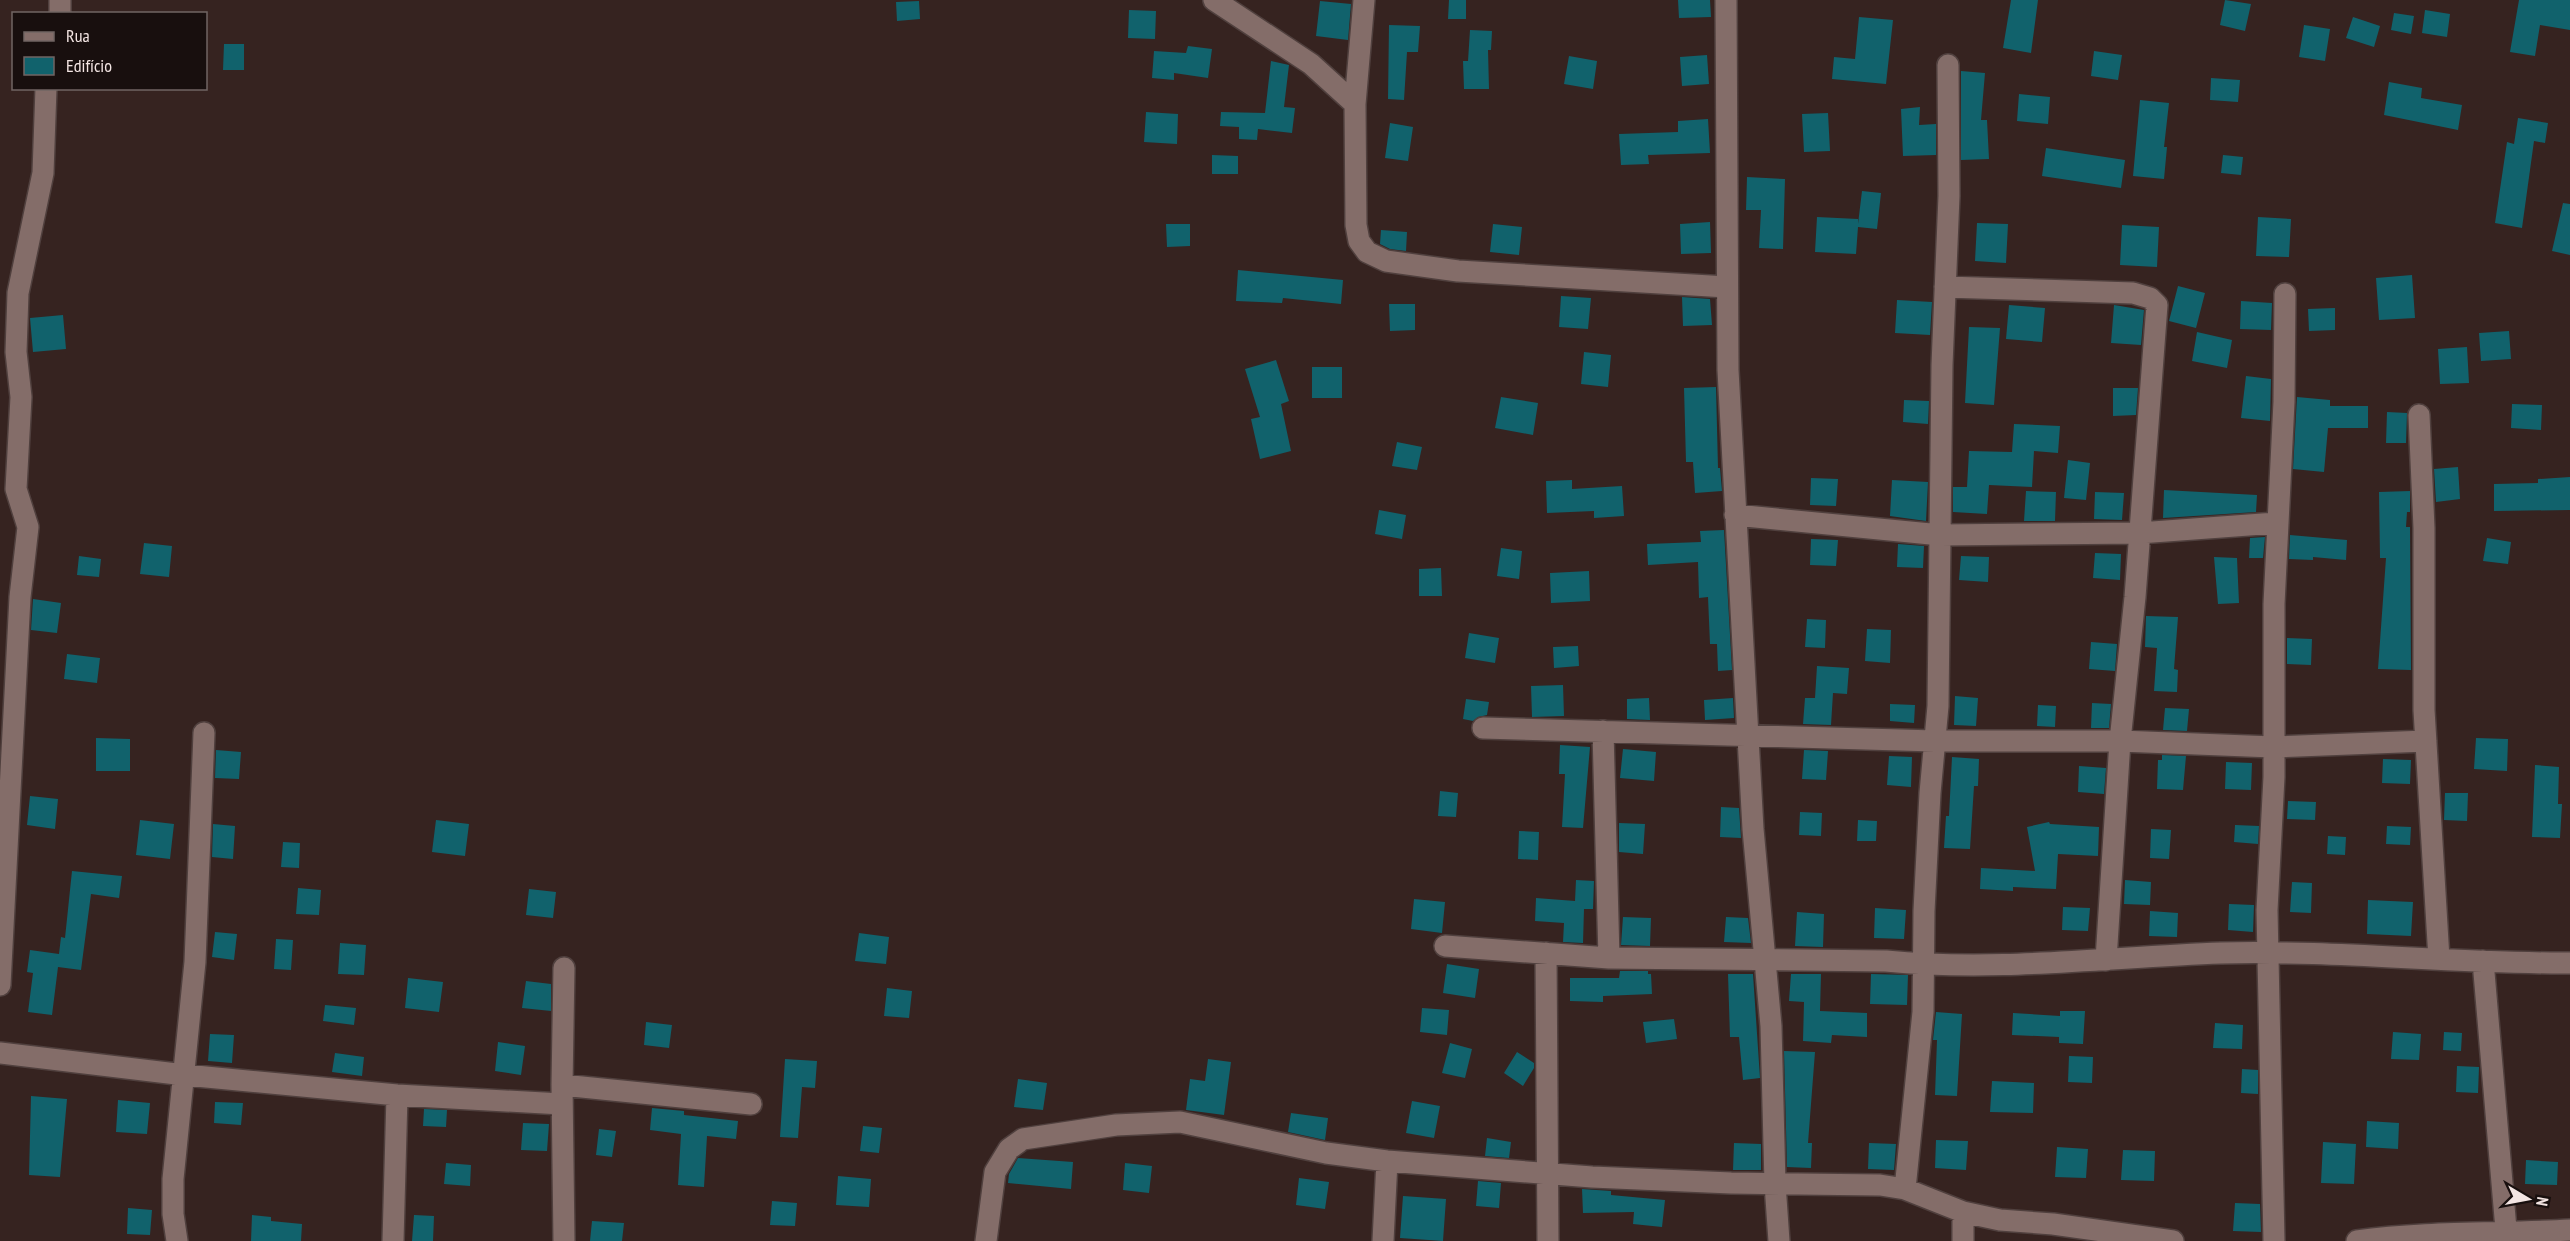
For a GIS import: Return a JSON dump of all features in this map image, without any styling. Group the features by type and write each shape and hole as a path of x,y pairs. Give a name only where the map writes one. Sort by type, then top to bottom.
{"street":[{"path":"1214,0 1311,64 1355,104"},
{"path":"1364,0 1355,104 1356,225 1359,241 1367,252 1386,261 1458,271 1727,287"},
{"path":"1726,0 1728,370 1753,829 1771,1026 1775,1184 1779,1241"},
{"path":"1905,1189 1923,1012 1924,911 1938,706 1942,365 1949,196 1948,65"},
{"path":"0,985 20,597 28,527 16,489 21,397 16,352 18,293 43,173 46,90"},
{"path":"1945,287 2133,293 2150,298 2157,305 2120,741 2106,960"},
{"path":"2274,1241 2267,953 2277,522 2284,402 2285,294"},
{"path":"2419,414 2424,528 2424,710 2439,959"},
{"path":"1735,515 1941,535 2139,533 2277,522"},
{"path":"1483,728 1935,741 2120,741 2273,747 2426,741"},
{"path":"1603,731 1609,958"},
{"path":"177,1241 172,1214 173,1179 195,962 204,733"},
{"path":"1445,946 1609,958 1886,960 1924,964 2007,966 2267,953 2570,963"},
{"path":"1546,954 1548,1241"},
{"path":"2482,961 2507,1237"},
{"path":"564,968 562,1094 564,1241"},
{"path":"0,1053 397,1095 562,1094 751,1104"},
{"path":"393,1241 397,1095"},
{"path":"986,1241 995,1172 1010,1149 1023,1139 1116,1125 1180,1122 1326,1153 1387,1161 1549,1173 1775,1184 1880,1185 1905,1189 1963,1212 2000,1220 2053,1224 2173,1241"},
{"path":"1383,1241 1387,1161"},
{"path":"1963,1212 1963,1241"},
{"path":"2357,1241 2400,1235 2507,1237 2570,1230"}],"building":[{"path":"1449,0 1466,0 1466,19 1448,19"},
{"path":"1678,0 1710,0 1711,17 1679,18"},
{"path":"2011,0 2038,0 2031,53 2003,48"},
{"path":"2225,0 2251,4 2245,31 2220,25"},
{"path":"2519,0 2570,0 2570,30 2540,25 2535,56 2510,52"},
{"path":"919,1 920,19 897,21 896,2"},
{"path":"1320,1 1351,4 1348,40 1316,36"},
{"path":"1129,10 1156,11 1155,39 1128,38"},
{"path":"2425,10 2450,14 2447,37 2422,33"},
{"path":"2394,13 2414,16 2411,34 2391,30"},
{"path":"1859,17 1893,20 1886,84 1832,79 1834,57 1855,59"},
{"path":"2353,17 2380,26 2374,47 2346,38"},
{"path":"1389,25 1420,26 1418,52 1407,52 1404,100 1388,99"},
{"path":"2304,25 2330,29 2325,61 2299,57"},
{"path":"1470,30 1492,31 1491,50 1488,50 1489,89 1464,89 1463,61 1468,61"},
{"path":"224,44 244,44 244,70 223,70"},
{"path":"1188,46 1212,49 1208,78 1174,73 1174,80 1152,78 1154,51 1186,53"},
{"path":"2094,51 2122,55 2118,80 2091,76"},
{"path":"1707,55 1709,84 1682,86 1680,57"},
{"path":"1569,56 1597,61 1593,89 1564,84"},
{"path":"1271,61 1289,65 1284,107 1295,108 1292,133 1258,129 1257,140 1239,139 1239,127 1220,126 1221,112 1265,113"},
{"path":"1961,71 1985,73 1981,120 1987,120 1989,159 1961,160"},
{"path":"2211,78 2240,80 2238,102 2210,100"},
{"path":"2389,82 2422,88 2421,98 2462,105 2458,130 2384,115"},
{"path":"2019,94 2050,97 2048,124 2017,121"},
{"path":"2140,100 2169,103 2164,147 2167,147 2164,179 2133,176"},
{"path":"1920,107 1919,125 1936,124 1936,155 1903,156 1901,109"},
{"path":"1146,112 1178,114 1177,144 1144,142"},
{"path":"1828,113 1830,151 1804,152 1802,114"},
{"path":"2518,118 2548,123 2545,143 2534,141 2522,228 2495,223 2507,142 2514,144"},
{"path":"1708,119 1710,153 1648,155 1649,164 1621,165 1619,134 1678,132 1678,121"},
{"path":"1390,123 1413,127 1408,161 1385,158"},
{"path":"2046,148 2125,160 2121,188 2042,176"},
{"path":"1212,155 1238,156 1238,174 1212,174"},
{"path":"2223,155 2243,157 2241,175 2221,173"},
{"path":"1747,177 1785,179 1783,249 1759,248 1761,210 1746,210"},
{"path":"1862,191 1881,193 1877,229 1858,227 1856,254 1815,252 1817,217 1858,219 1858,224"},
{"path":"2563,203 2570,204 2570,255 2552,251"},
{"path":"2258,217 2291,219 2289,257 2256,256"},
{"path":"1710,222 1711,253 1681,254 1680,224"},
{"path":"1977,223 2008,224 2006,263 1975,261"},
{"path":"1166,224 1190,224 1190,246 1167,247"},
{"path":"1493,224 1522,227 1519,255 1490,252"},
{"path":"2122,225 2159,227 2157,267 2120,265"},
{"path":"1381,230 1407,232 1406,251 1390,249 1380,244"},
{"path":"1238,270 1343,280 1341,304 1283,298 1282,303 1236,301"},
{"path":"2412,275 2415,318 2379,320 2376,278"},
{"path":"2178,286 2205,293 2196,328 2169,321"},
{"path":"1561,296 1591,298 1588,329 1559,327"},
{"path":"1682,297 1710,299 1712,325 1683,326"},
{"path":"1897,300 1932,302 1930,335 1895,333"},
{"path":"2241,301 2272,303 2271,330 2240,329"},
{"path":"1389,304 1415,304 1415,330 1390,331"},
{"path":"2009,305 2045,308 2042,342 2006,339"},
{"path":"2114,305 2144,310 2141,345 2111,343"},
{"path":"2335,308 2335,330 2309,331 2308,309"},
{"path":"63,315 66,349 33,352 30,318"},
{"path":"1969,327 2000,328 1994,405 1965,403"},
{"path":"2509,331 2511,359 2481,361 2479,333"},
{"path":"2197,332 2232,340 2227,368 2192,361"},
{"path":"2467,347 2469,383 2440,384 2438,349"},
{"path":"1584,352 1611,355 1608,387 1581,384"},
{"path":"1276,360 1289,401 1281,404 1291,451 1260,459 1251,419 1260,417 1245,369"},
{"path":"1312,367 1342,367 1342,398 1312,398"},
{"path":"2246,376 2271,379 2270,421 2241,418"},
{"path":"1716,387 1718,468 1720,468 1722,491 1695,493 1693,462 1686,462 1684,388"},
{"path":"2113,388 2138,388 2136,415 2113,416"},
{"path":"1501,397 1538,403 1533,435 1495,428"},
{"path":"2297,397 2330,400 2330,406 2368,406 2368,428 2328,428 2324,472 2293,469"},
{"path":"1904,400 1929,401 1928,424 1903,422"},
{"path":"2512,404 2542,405 2541,430 2511,428"},
{"path":"2387,412 2407,413 2406,443 2386,443"},
{"path":"2014,424 2060,426 2058,453 2034,451 2032,487 1989,485 1987,514 1953,512 1953,487 1967,487 1969,451 2012,452"},
{"path":"1397,442 1422,447 1417,470 1392,466"},
{"path":"2068,460 2090,463 2086,500 2064,498"},
{"path":"2458,467 2460,499 2436,502 2434,469"},
{"path":"2570,477 2570,510 2494,511 2494,484 2538,483 2538,479"},
{"path":"1811,478 1838,479 1836,506 1810,505"},
{"path":"1572,480 1572,489 1622,486 1624,516 1594,518 1594,511 1547,513 1546,481"},
{"path":"1892,480 1928,482 1926,521 1890,516"},
{"path":"2164,490 2257,495 2256,512 2163,518"},
{"path":"2026,491 2056,492 2055,521 2024,521"},
{"path":"2410,491 2410,512 2407,512 2406,527 2410,527 2411,670 2378,669 2386,558 2380,558 2379,492"},
{"path":"2095,492 2124,493 2122,520 2094,519"},
{"path":"1379,510 1406,515 1402,539 1375,534"},
{"path":"1724,530 1732,670 1718,671 1717,644 1710,644 1708,597 1699,598 1698,562 1648,565 1647,544 1701,542 1700,531"},
{"path":"2290,535 2347,540 2346,560 2313,557 2313,560 2289,559"},
{"path":"2265,537 2263,558 2249,558 2250,538"},
{"path":"2487,538 2511,542 2508,564 2483,561"},
{"path":"1811,539 1838,540 1836,566 1810,565"},
{"path":"144,543 172,546 169,577 140,574"},
{"path":"1898,544 1924,546 1923,568 1897,567"},
{"path":"1501,548 1522,551 1519,579 1497,576"},
{"path":"2095,553 2121,554 2120,580 2093,578"},
{"path":"79,556 101,559 99,577 77,575"},
{"path":"1961,556 1989,557 1988,582 1959,580"},
{"path":"2214,557 2237,558 2239,603 2218,604"},
{"path":"1441,568 1442,596 1419,596 1419,569"},
{"path":"1589,571 1590,601 1551,603 1550,573"},
{"path":"33,599 61,603 57,633 31,630"},
{"path":"2146,616 2178,617 2174,669 2178,670 2177,692 2154,691 2157,648 2145,647"},
{"path":"1807,619 1826,620 1825,648 1805,647"},
{"path":"1867,629 1891,630 1890,663 1865,661"},
{"path":"1469,633 1499,638 1495,663 1465,658"},
{"path":"2287,638 2312,639 2311,665 2287,664"},
{"path":"2091,642 2117,644 2115,671 2089,669"},
{"path":"1578,646 1579,666 1554,668 1553,647"},
{"path":"67,654 100,658 97,683 64,679"},
{"path":"1817,666 1849,668 1847,694 1833,693 1831,725 1803,724 1805,698 1815,698"},
{"path":"1563,685 1564,716 1532,717 1531,686"},
{"path":"1955,696 1978,698 1976,726 1954,725"},
{"path":"1649,698 1650,720 1627,719 1627,699"},
{"path":"1733,698 1734,718 1705,720 1704,700"},
{"path":"1466,699 1489,702 1487,715 1473,721 1463,719"},
{"path":"2092,703 2111,704 2109,728 2091,728"},
{"path":"1890,704 1915,705 1914,723 1890,721"},
{"path":"2038,705 2056,706 2055,727 2037,726"},
{"path":"2165,708 2189,709 2187,731 2163,730"},
{"path":"96,738 130,739 130,771 96,771"},
{"path":"2476,738 2508,739 2507,771 2474,769"},
{"path":"1560,745 1590,747 1583,828 1562,827 1565,774 1559,774"},
{"path":"1623,749 1656,752 1654,781 1620,778"},
{"path":"216,750 241,752 239,779 215,778"},
{"path":"1804,750 1828,751 1826,780 1802,779"},
{"path":"2162,755 2186,756 2183,790 2157,789 2158,760 2162,760"},
{"path":"1889,756 1912,757 1911,787 1887,785"},
{"path":"1952,757 1979,759 1978,786 1974,786 1970,849 1944,848 1946,816 1949,816"},
{"path":"2383,759 2411,760 2410,784 2382,783"},
{"path":"2226,762 2252,763 2251,790 2225,789"},
{"path":"2535,765 2559,767 2558,804 2562,804 2560,838 2532,837"},
{"path":"2079,766 2106,768 2104,794 2078,792"},
{"path":"1440,791 1458,793 1456,817 1438,816"},
{"path":"2445,793 2468,793 2467,821 2444,820"},
{"path":"30,796 58,799 55,829 27,825"},
{"path":"2288,801 2316,802 2315,820 2287,819"},
{"path":"1721,807 1739,808 1741,838 1720,837"},
{"path":"1800,812 1822,813 1821,836 1799,835"},
{"path":"140,820 174,824 170,859 136,855"},
{"path":"436,820 469,824 465,856 432,852"},
{"path":"1858,820 1877,821 1876,841 1857,841"},
{"path":"2049,822 2050,824 2099,827 2098,856 2058,854 2056,889 2013,887 2013,891 1980,889 1981,868 2035,871 2027,827"},
{"path":"1619,823 1645,824 1643,854 1619,852"},
{"path":"213,824 235,826 233,859 212,857"},
{"path":"2235,825 2259,826 2258,844 2234,842"},
{"path":"2387,826 2411,827 2410,845 2386,844"},
{"path":"2151,829 2171,830 2169,859 2150,858"},
{"path":"1519,831 1539,832 1538,860 1518,859"},
{"path":"2328,836 2346,837 2345,855 2327,854"},
{"path":"283,842 300,843 299,868 281,867"},
{"path":"72,871 122,876 119,898 91,894 81,970 58,967 52,1015 28,1012 33,973 27,972 30,950 59,954 61,937 65,938"},
{"path":"1576,880 1594,881 1593,909 1584,909 1583,943 1563,942 1564,923 1535,921 1536,898 1575,901"},
{"path":"2125,880 2151,882 2150,905 2124,904"},
{"path":"2292,882 2312,883 2311,913 2290,912"},
{"path":"298,888 321,890 319,915 296,914"},
{"path":"529,889 556,892 553,918 526,915"},
{"path":"1414,899 1445,902 1442,933 1411,929"},
{"path":"2368,900 2413,902 2411,936 2367,934"},
{"path":"2229,904 2254,905 2253,932 2228,930"},
{"path":"2063,907 2090,908 2088,931 2062,930"},
{"path":"1875,908 1906,910 1904,939 1874,938"},
{"path":"2150,911 2178,913 2177,937 2149,936"},
{"path":"1797,912 1824,914 1823,947 1795,946"},
{"path":"1623,917 1651,918 1650,946 1621,945"},
{"path":"1726,917 1748,918 1751,943 1724,942"},
{"path":"215,932 237,934 234,960 212,957"},
{"path":"859,933 889,937 886,964 855,961"},
{"path":"276,939 293,940 291,970 274,969"},
{"path":"340,943 366,945 364,975 338,974"},
{"path":"1447,964 1479,969 1475,998 1443,993"},
{"path":"1620,971 1648,971 1648,974 1651,974 1652,994 1603,996 1603,1002 1570,1001 1570,978 1619,978"},
{"path":"1728,974 1753,974 1760,1078 1743,1080 1739,1037 1730,1037"},
{"path":"1791,974 1821,974 1820,1011 1867,1013 1867,1037 1832,1035 1831,1043 1803,1041 1804,1002 1789,1001"},
{"path":"1871,974 1908,975 1907,1005 1870,1004"},
{"path":"408,978 443,982 439,1012 405,1008"},
{"path":"526,981 551,984 551,1011 522,1008"},
{"path":"887,988 912,991 909,1018 884,1016"},
{"path":"325,1005 356,1008 354,1025 323,1021"},
{"path":"1422,1008 1449,1010 1447,1035 1420,1032"},
{"path":"2060,1011 2085,1011 2083,1044 2059,1043 2059,1037 2012,1035 2013,1013 2060,1016"},
{"path":"1936,1012 1962,1014 1957,1096 1935,1095 1937,1040 1933,1040"},
{"path":"1674,1019 1677,1039 1646,1043 1643,1022"},
{"path":"646,1022 672,1025 669,1048 644,1045"},
{"path":"2215,1023 2243,1025 2242,1049 2213,1048"},
{"path":"2393,1032 2421,1034 2419,1060 2391,1059"},
{"path":"2444,1032 2462,1033 2461,1051 2443,1050"},
{"path":"210,1034 234,1035 232,1063 208,1061"},
{"path":"498,1042 525,1046 521,1075 495,1071"},
{"path":"1450,1043 1472,1049 1465,1078 1442,1073"},
{"path":"1784,1051 1815,1052 1808,1143 1812,1143 1811,1168 1787,1167"},
{"path":"1517,1052 1534,1063 1534,1068 1523,1086 1504,1073"},
{"path":"335,1053 364,1057 362,1076 332,1072"},
{"path":"2069,1056 2093,1057 2092,1083 2068,1082"},
{"path":"785,1059 817,1061 815,1088 802,1087 798,1138 780,1137"},
{"path":"1208,1059 1231,1062 1224,1115 1186,1110 1190,1079 1205,1081"},
{"path":"2457,1066 2479,1067 2478,1093 2456,1092"},
{"path":"2242,1069 2258,1070 2258,1094 2241,1093"},
{"path":"1018,1079 1047,1083 1043,1110 1014,1107"},
{"path":"1992,1081 2034,1083 2033,1113 1990,1112"},
{"path":"31,1096 67,1099 60,1177 29,1175"},
{"path":"118,1100 150,1103 147,1134 116,1132"},
{"path":"1412,1101 1440,1106 1434,1138 1406,1133"},
{"path":"215,1102 243,1103 241,1125 214,1123"},
{"path":"652,1108 684,1111 684,1115 738,1121 736,1139 707,1136 704,1187 678,1185 681,1134 650,1130"},
{"path":"424,1109 447,1110 446,1127 423,1126"},
{"path":"1291,1113 1328,1118 1325,1140 1288,1132"},
{"path":"2367,1121 2399,1123 2398,1149 2366,1147"},
{"path":"523,1123 549,1124 547,1151 521,1150"},
{"path":"863,1126 882,1128 879,1153 860,1151"},
{"path":"599,1129 616,1131 612,1157 596,1155"},
{"path":"1487,1138 1511,1142 1509,1158 1485,1156"},
{"path":"1936,1140 1968,1141 1966,1170 1935,1168"},
{"path":"2323,1142 2356,1144 2354,1184 2321,1183"},
{"path":"1734,1143 1761,1144 1761,1170 1733,1170"},
{"path":"1869,1143 1896,1144 1894,1170 1868,1169"},
{"path":"2057,1147 2088,1149 2086,1178 2055,1177"},
{"path":"2123,1150 2155,1151 2154,1181 2121,1180"},
{"path":"1018,1158 1073,1162 1071,1189 1008,1183 1009,1174"},
{"path":"2526,1160 2558,1162 2557,1185 2525,1184"},
{"path":"446,1163 471,1165 470,1186 444,1184"},
{"path":"1125,1163 1152,1166 1149,1193 1123,1190"},
{"path":"838,1176 871,1179 869,1207 836,1205"},
{"path":"1299,1178 1329,1182 1325,1209 1296,1205"},
{"path":"1478,1181 1501,1183 1499,1208 1476,1206"},
{"path":"1582,1189 1611,1191 1611,1195 1665,1200 1662,1227 1633,1224 1634,1212 1583,1213"},
{"path":"1403,1196 1446,1199 1443,1241 1400,1238"},
{"path":"772,1201 797,1203 795,1226 770,1225"},
{"path":"2235,1203 2260,1204 2261,1232 2233,1231"},
{"path":"128,1208 152,1210 150,1235 127,1234"},
{"path":"252,1215 271,1217 271,1221 302,1224 301,1241 251,1241"},
{"path":"414,1215 434,1216 433,1241 412,1241"},
{"path":"592,1221 624,1223 622,1241 590,1241"}]}
